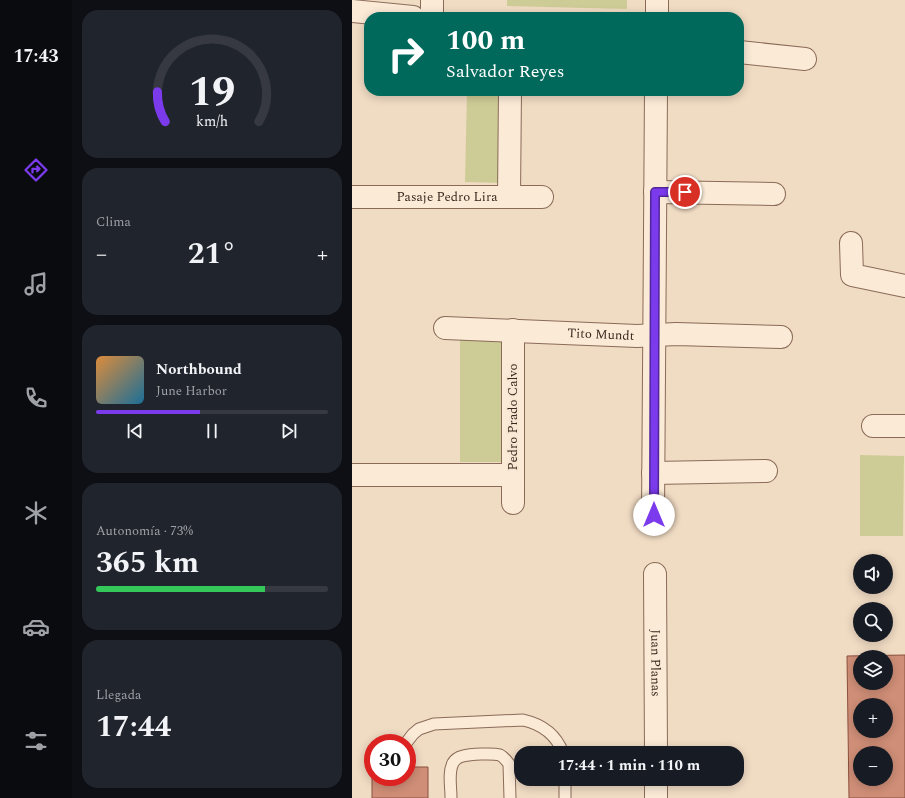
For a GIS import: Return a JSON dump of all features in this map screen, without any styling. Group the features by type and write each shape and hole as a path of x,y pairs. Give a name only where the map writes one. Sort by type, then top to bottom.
{"street":[{"path":"432,0 432,12"},
{"path":"657,0 657,12"},
{"path":"352,11 364,12"},
{"path":"744,53 805,59"},
{"path":"509,196 510,96"},
{"path":"654,515 656,96"},
{"path":"655,192 774,194"},
{"name":"Pasaje Pedro Lira","path":"352,197 542,196"},
{"path":"852,243 852,275 905,286"},
{"name":"Tito Mundt","path":"445,328 637,336 676,334 781,337"},
{"name":"Pedro Prado Calvo","path":"513,330 513,503"},
{"path":"873,426 905,426"},
{"path":"653,473 766,471"},
{"path":"352,475 513,475"},
{"name":"Juan Planas","path":"655,574 656,746"},
{"path":"656,786 656,798"}],"lane":[{"path":"413,734 419,729 434,724 523,720 544,728 553,736 559,746"},
{"path":"451,797 451,771 452,764 456,759 468,755 494,754 506,759 509,764 510,798"},
{"path":"565,786 565,798"}],"shaded area":[{"path":"507,0 627,0 627,9 507,6"},
{"path":"467,96 504,96 501,183 465,182"},
{"path":"460,337 507,337 507,462 460,462"},
{"path":"860,455 904,456 903,536 860,536"}],"building":[{"path":"893,655 905,655 905,798 849,798 847,656 853,656 853,690 893,690"},
{"path":"416,767 428,767 428,798 372,798 372,786 416,786"}],"route":[{"path":"654,515 655,192 685,192"}]}
